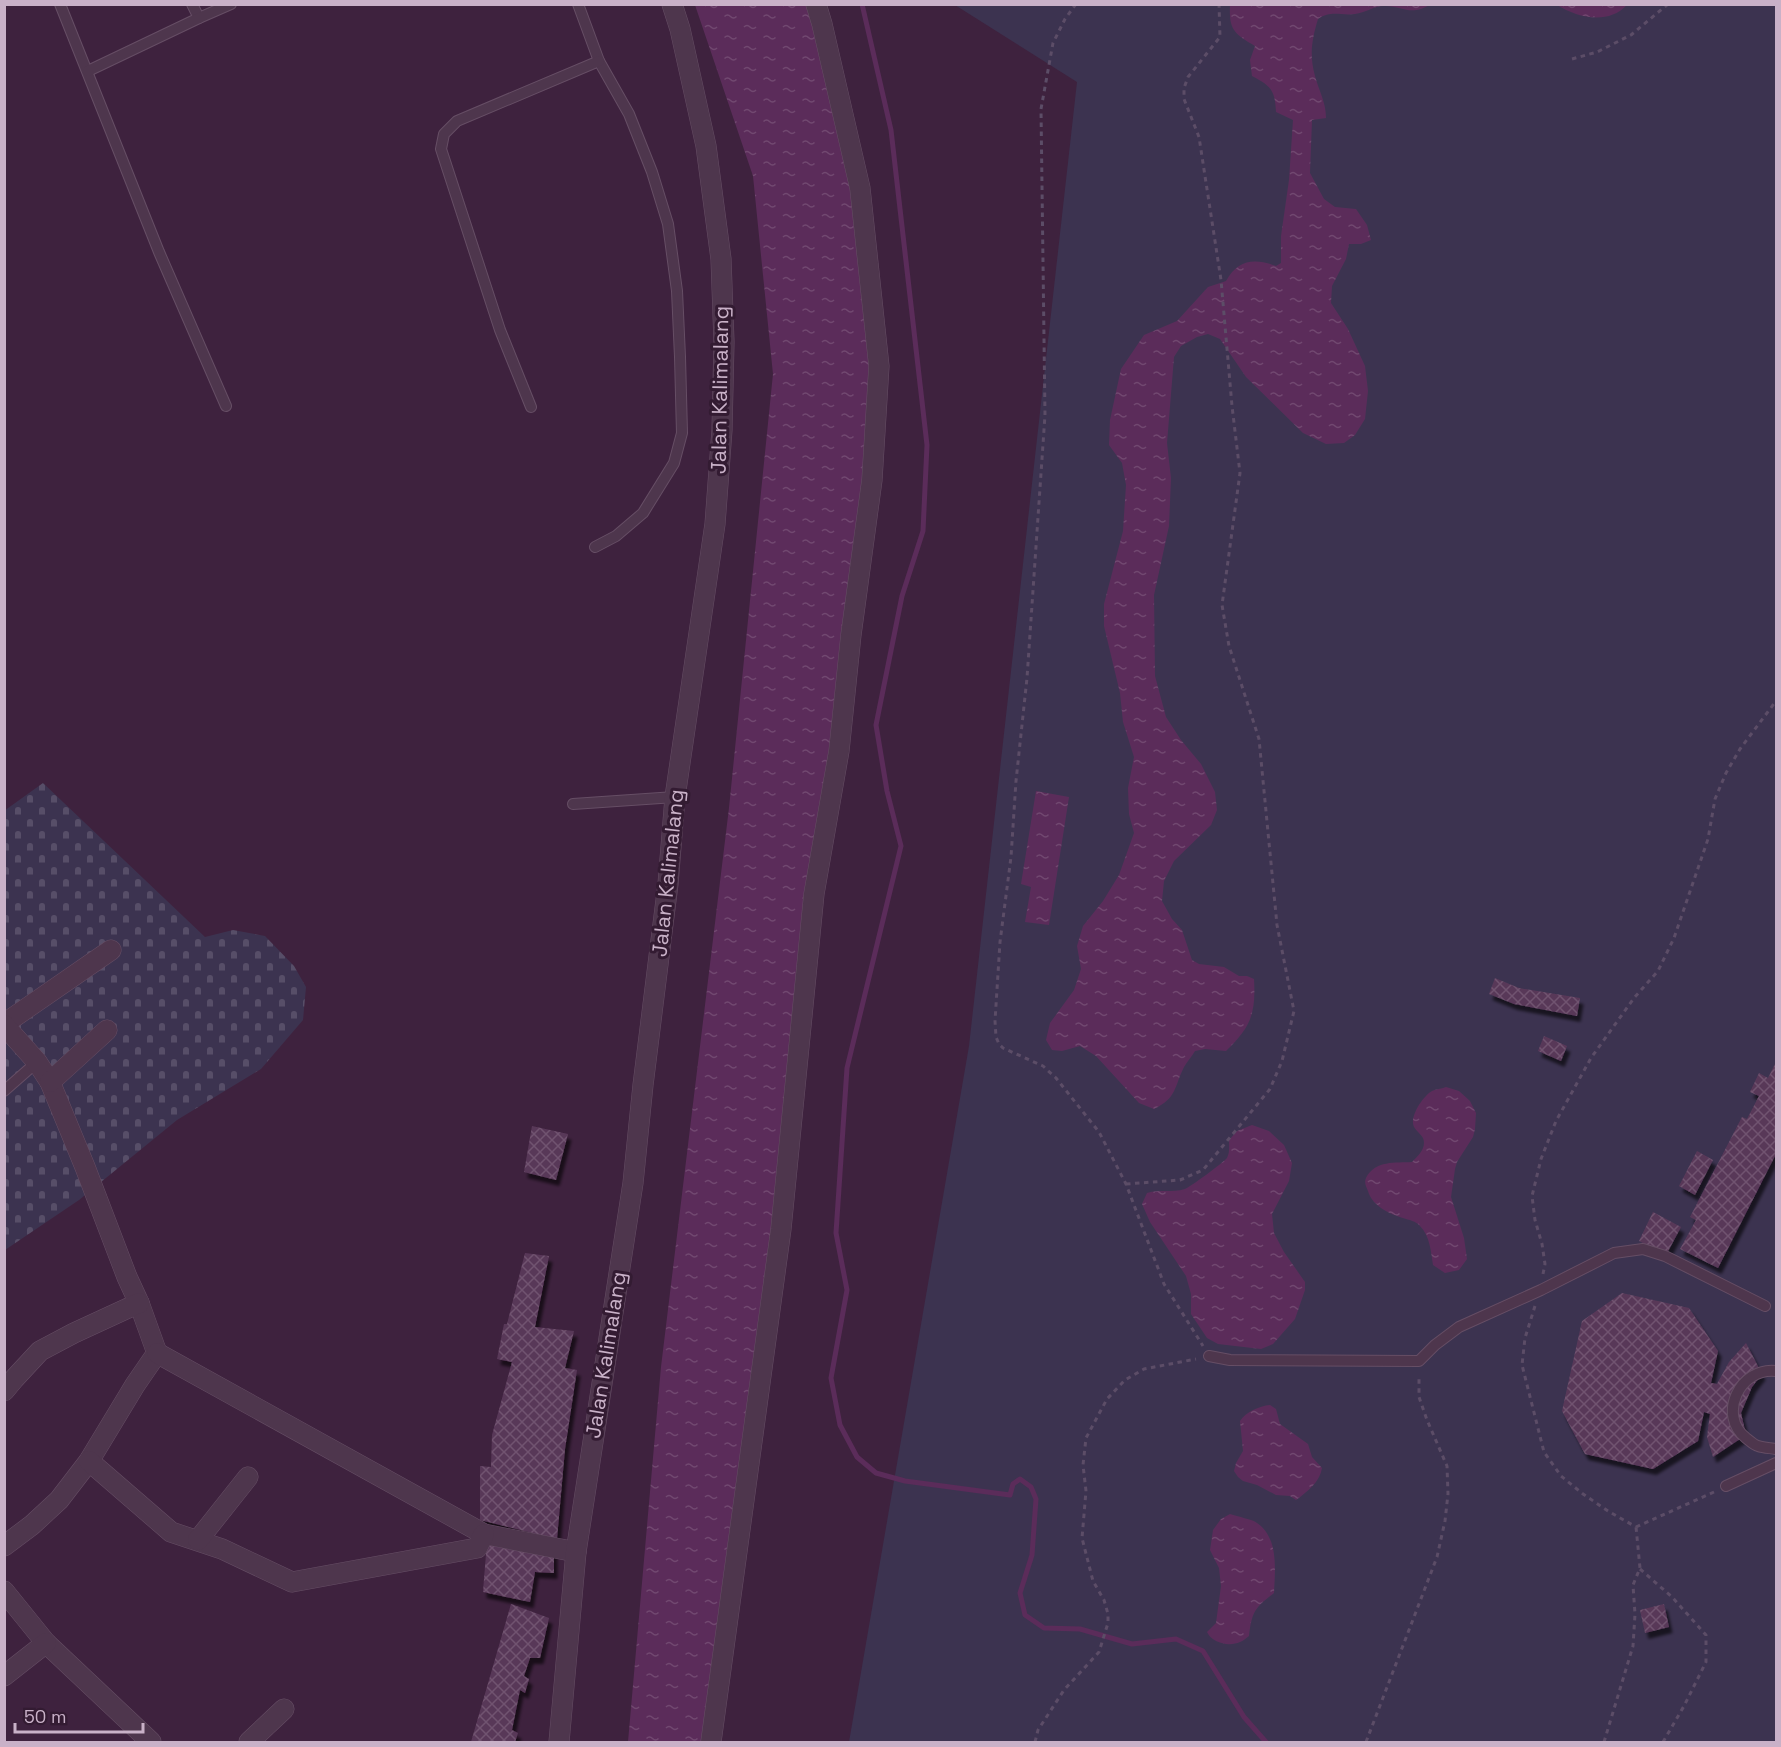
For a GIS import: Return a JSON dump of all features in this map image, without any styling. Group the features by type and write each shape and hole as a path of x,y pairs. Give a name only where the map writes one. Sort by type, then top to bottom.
{"street":[{"name":"Jalan Kalimalang","path":"559,1743 576,1552 633,1183 668,884 675,797 715,524 722,430 724,342 721,259 706,146 680,29 672,4"},
{"path":"711,1743 781,1229 814,894 839,751 851,635 872,480 879,366 860,188 816,4"},
{"path":"111,950 4,1024 37,1062 50,1082 157,1353 484,1534 576,1552"},
{"path":"50,1082 107,1030"},
{"path":"4,1391 40,1351 139,1303"},
{"path":"4,1546 32,1525 58,1500 89,1461 157,1353"},
{"path":"89,1461 171,1532 222,1549 292,1582 477,1548 484,1534"},
{"path":"198,1540 248,1477"},
{"path":"4,1592 46,1643 151,1743"},
{"path":"4,1676 46,1643"},
{"path":"249,1743 284,1709"}],"lane":[{"path":"60,4 159,252 226,406"},
{"path":"192,4 199,18"},
{"path":"88,71 231,4"},
{"path":"578,4 599,61 628,114 652,172 668,224 677,291 682,433 674,463 643,513 616,536 595,547"},
{"path":"531,407 500,330 441,149 444,134 457,121 599,61"},
{"path":"573,804 675,797"},
{"path":"4,1091 37,1062"},
{"path":"1209,1356 1230,1360 1419,1361 1435,1345 1459,1327 1541,1290 1614,1253 1643,1248 1665,1256 1765,1306"},
{"path":"1776,1371 1767,1370 1748,1378 1736,1394 1733,1414 1740,1433 1756,1446 1776,1449"},
{"path":"1726,1486 1776,1463"}],"path":[{"path":"1035,1743 1038,1730 1064,1690 1099,1652 1108,1623 1104,1600 1093,1581 1082,1538 1086,1491 1083,1465 1086,1438 1107,1399 1125,1380 1143,1369 1163,1367 1209,1356 1164,1284 1126,1184 1099,1132 1056,1078 1042,1066 1003,1048 996,1037 1000,942 1011,857 1027,678 1045,415 1041,109 1053,43 1065,19 1076,4"},
{"path":"1126,1184 1180,1180 1203,1170 1270,1089 1282,1061 1294,1011 1276,925 1259,739 1229,646 1222,605 1240,472 1221,280 1199,137 1184,99 1188,77 1220,36 1219,4"},
{"path":"1572,59 1597,52 1631,35 1668,4"},
{"path":"1636,1527 1583,1494 1561,1476 1544,1452 1522,1365 1525,1338 1541,1290 1545,1263 1532,1196 1541,1159 1556,1121 1591,1058 1634,998 1658,971 1674,938 1708,839 1715,799 1726,772 1776,701"},
{"path":"1365,1743 1437,1557 1445,1521 1448,1494 1447,1466 1419,1397 1419,1361"},
{"path":"1636,1527 1726,1486"},
{"path":"1604,1743 1633,1646 1634,1585 1640,1568 1636,1527"},
{"path":"1640,1568 1672,1597 1706,1635 1706,1662 1663,1743"}],"green space":[{"path":"955,5 1776,5 1776,1742 849,1742 969,1046 1077,82"},
{"path":"43,783 205,937 233,930 265,936 294,966 306,987 303,1020 261,1069 177,1120 79,1200 5,1250 4,811"}],"water":[{"path":"695,5 815,5 858,177 879,366 711,1742 628,1742 661,1367 729,808 773,374 753,176"},
{"path":"1230,5 1429,5 1416,10 1383,6 1355,14 1323,16 1318,19 1313,40 1313,68 1324,102 1326,118 1312,120 1310,173 1324,199 1335,207 1356,209 1367,225 1371,240 1361,244 1349,244 1346,259 1332,286 1331,303 1348,329 1365,366 1368,391 1365,419 1355,435 1344,443 1326,444 1303,433 1246,377 1220,339 1208,334 1197,337 1181,346 1174,357 1167,443 1171,478 1169,526 1154,595 1155,676 1166,717 1201,764 1215,792 1217,810 1211,825 1174,861 1164,881 1162,901 1172,919 1182,930 1192,960 1199,964 1224,967 1239,976 1254,979 1254,1001 1246,1027 1226,1051 1205,1049 1195,1051 1184,1067 1171,1096 1154,1109 1139,1103 1096,1056 1080,1046 1062,1051 1052,1050 1046,1040 1050,1023 1074,990 1081,969 1077,946 1083,926 1103,901 1119,875 1134,833 1129,814 1128,788 1134,757 1123,722 1120,693 1104,626 1104,604 1123,531 1126,485 1122,463 1109,445 1110,420 1121,369 1144,335 1177,321 1208,287 1226,281 1242,264 1254,261 1276,266 1281,263 1281,236 1289,180 1293,120 1276,112 1271,90 1252,76 1250,60 1255,46 1234,30 1230,20"},
{"path":"1557,5 1627,5 1611,15 1593,17 1565,10"},
{"path":"1036,791 1069,797 1049,925 1025,922 1031,887 1021,884"},
{"path":"1446,1087 1459,1091 1470,1101 1476,1113 1473,1137 1457,1162 1451,1197 1464,1238 1467,1259 1459,1270 1445,1273 1433,1265 1428,1239 1420,1226 1387,1212 1377,1205 1370,1196 1365,1181 1370,1172 1380,1165 1412,1162 1419,1154 1424,1142 1414,1127 1415,1113 1428,1094"},
{"path":"1252,1125 1269,1131 1284,1145 1292,1163 1289,1181 1272,1214 1274,1233 1305,1282 1305,1290 1295,1319 1273,1344 1261,1349 1218,1344 1207,1338 1191,1314 1191,1294 1186,1276 1150,1222 1142,1204 1147,1193 1185,1189 1199,1180 1227,1158 1229,1140 1237,1131"},
{"path":"1270,1405 1276,1409 1280,1424 1308,1444 1312,1457 1322,1468 1316,1482 1296,1500 1290,1496 1276,1495 1243,1481 1234,1471 1243,1451 1240,1421 1253,1410"},
{"path":"1230,1514 1255,1522 1264,1529 1272,1546 1275,1565 1274,1593 1256,1611 1249,1636 1241,1642 1231,1644 1213,1639 1207,1632 1216,1623 1221,1586 1219,1568 1210,1550 1213,1530 1221,1519"}],"building":[{"path":"1495,978 1519,988 1580,998 1577,1016 1514,1004 1489,994"},
{"path":"1544,1036 1567,1046 1561,1061 1538,1051"},
{"path":"1776,1062 1776,1154 1718,1268 1680,1249 1696,1220 1690,1217 1742,1117 1747,1119 1759,1096 1750,1092 1759,1073 1768,1078"},
{"path":"532,1126 568,1134 556,1180 524,1172"},
{"path":"1697,1151 1713,1160 1695,1195 1679,1186"},
{"path":"1653,1212 1681,1227 1666,1255 1639,1241"},
{"path":"525,1253 549,1256 535,1327 574,1331 565,1368 577,1370 565,1449 557,1539 480,1520 480,1466 491,1467 492,1435 512,1362 497,1359 504,1324 507,1324"},
{"path":"1622,1293 1689,1308 1718,1351 1711,1383 1717,1384 1729,1362 1746,1343 1762,1374 1752,1387 1741,1413 1746,1435 1713,1457 1707,1437 1710,1414 1704,1412 1698,1441 1653,1469 1585,1454 1562,1411 1582,1321"},
{"path":"487,1541 554,1551 554,1573 535,1572 530,1602 483,1592"},
{"path":"511,1604 549,1618 540,1658 530,1658 524,1676 529,1679 525,1693 520,1690 512,1730 518,1733 515,1742 471,1742"},
{"path":"1664,1604 1669,1627 1645,1633 1640,1610"}],"waterway":[{"path":"862,4 891,130 927,445 923,531 902,596 876,725 887,791 901,846 847,1068 836,1233 847,1290 831,1378 840,1425 857,1457 876,1473 905,1481 1010,1495 1013,1484 1020,1479 1031,1487 1036,1499 1032,1555 1020,1593 1025,1615 1044,1628 1080,1629 1132,1644 1176,1639 1203,1651 1244,1717 1266,1742"}]}
